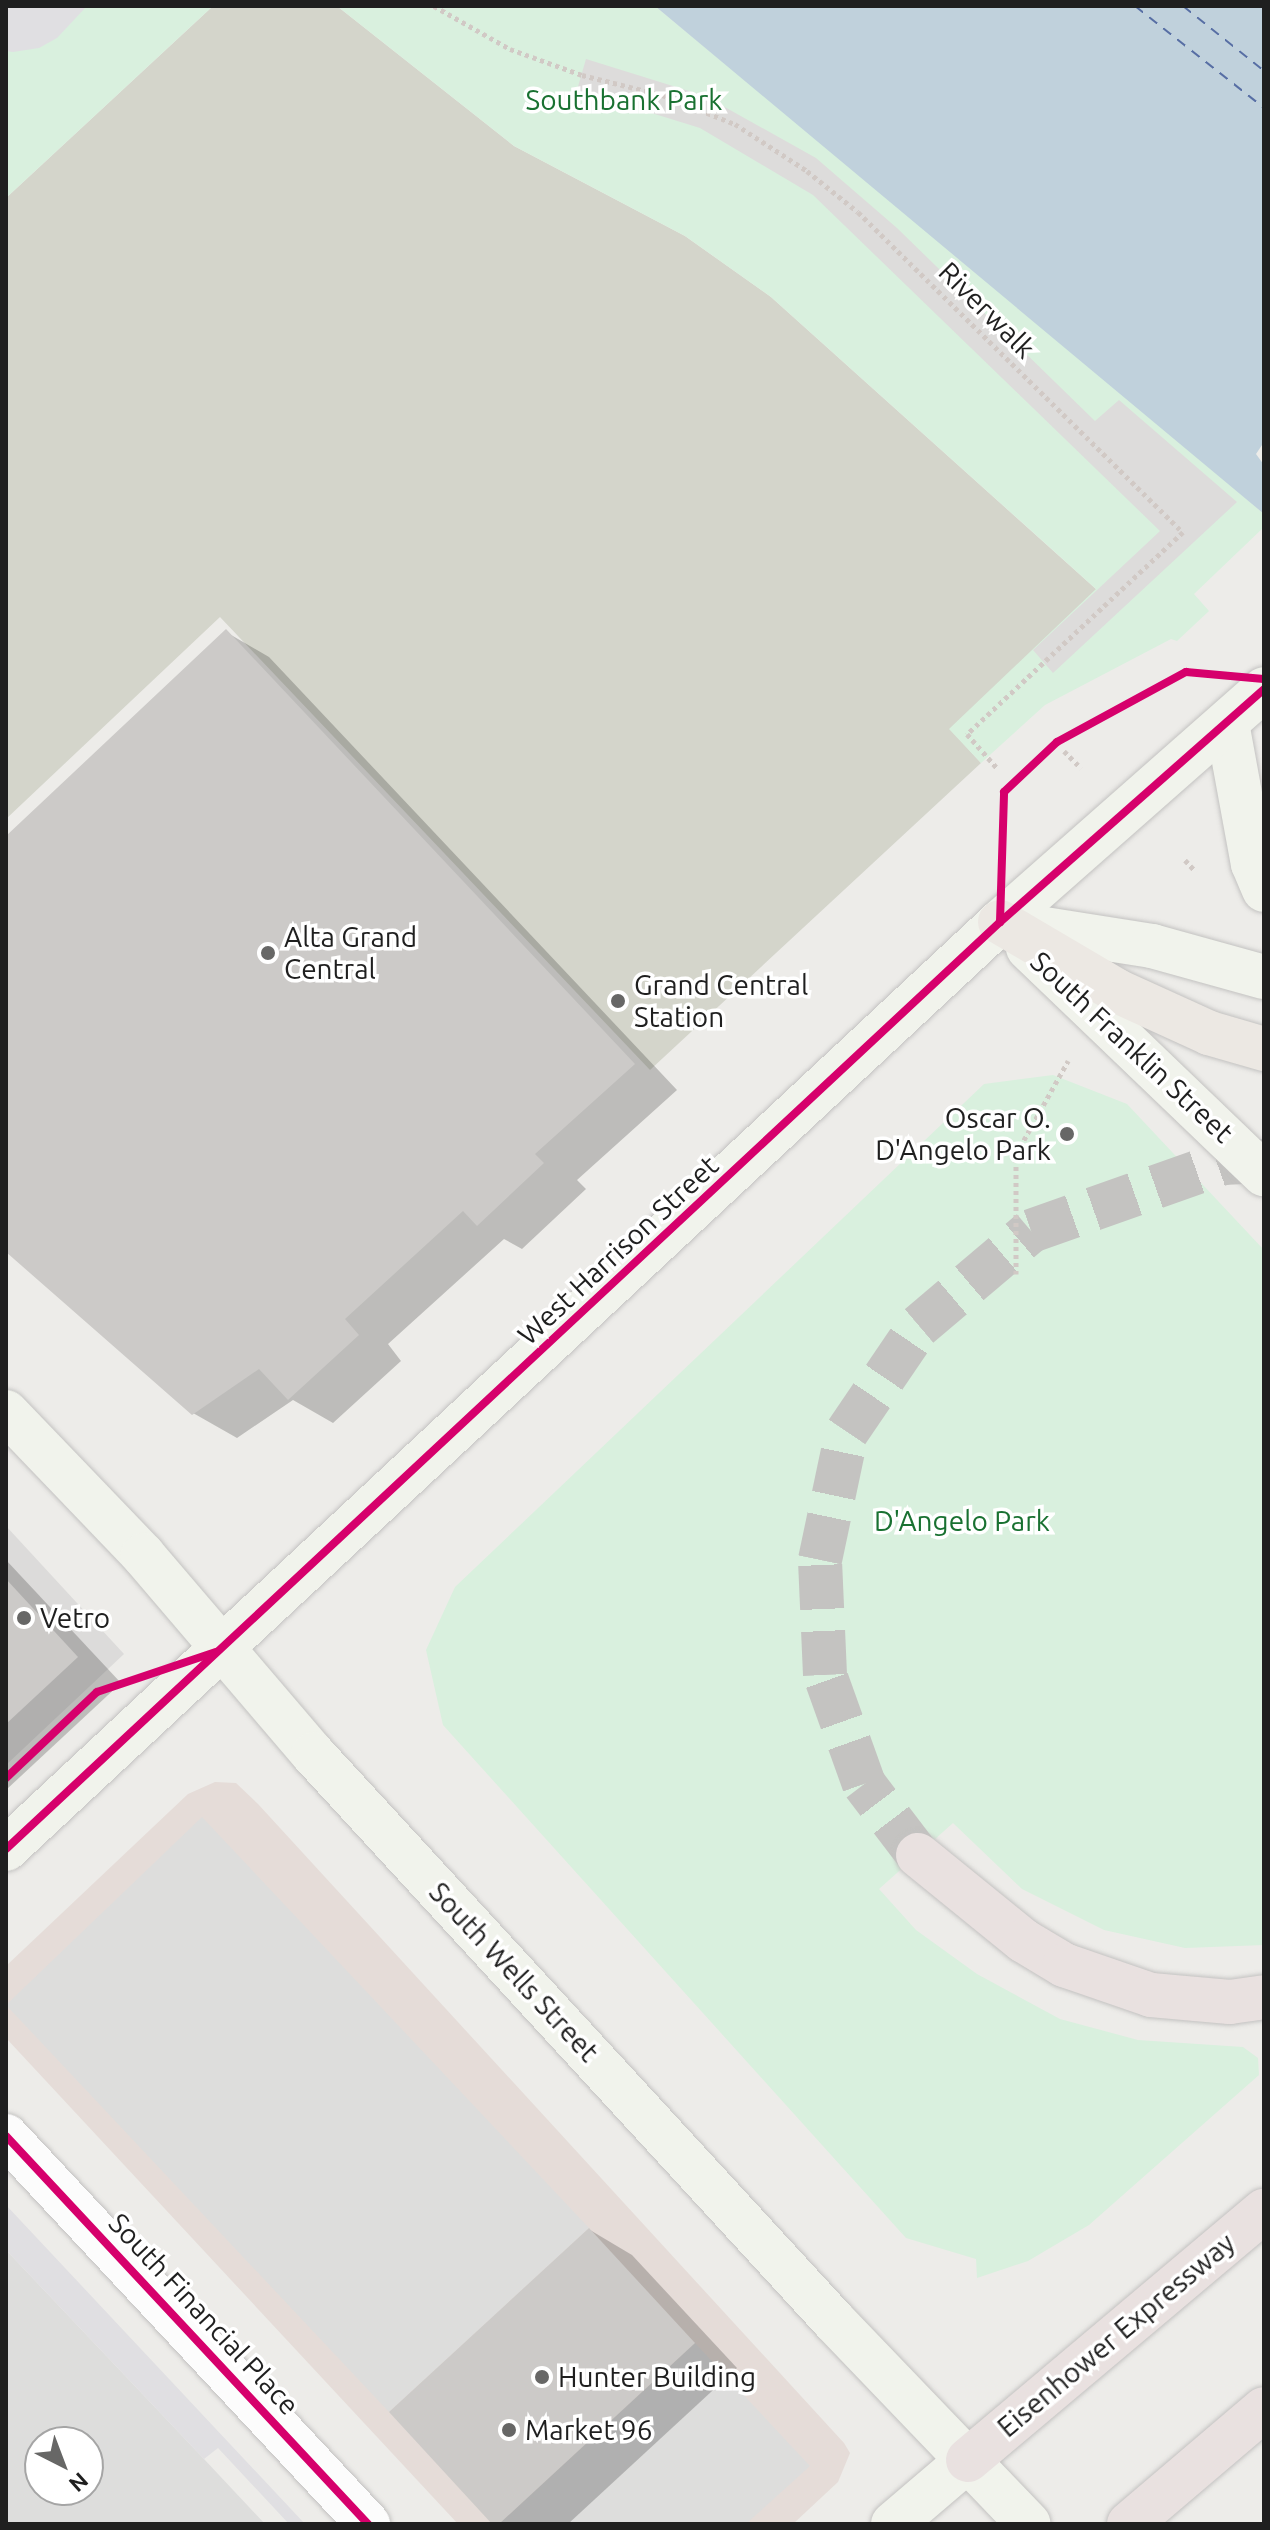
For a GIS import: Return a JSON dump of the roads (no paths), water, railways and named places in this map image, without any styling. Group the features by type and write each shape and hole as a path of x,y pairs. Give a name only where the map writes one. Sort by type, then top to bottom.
{"highway":[{"path":"1000,922 1117,991 1209,1033 1264,1049"},
{"path":"918,1855 1024,1941 1064,1965 1151,1995 1230,2002 1264,1997"},
{"name":"Eisenhower Expressway","path":"968,2460 1264,2211"},
{"path":"1129,2524 1264,2409"}],"main road":[{"name":"West Harrison Street","path":"6,1849 224,1649 1000,922 1264,689"},
{"path":"1227,723 1253,864 1264,890"},
{"path":"1000,922 1152,946 1264,977"},
{"name":"South Franklin Street","path":"1000,922 1264,1174"},
{"name":"South Wells Street","path":"6,1412 224,1649 313,1754 1029,2524"},
{"path":"893,2524 968,2460"}],"street":[{"name":"South Financial Place","path":"6,2136 368,2524"}],"water":[{"path":"655,6 1264,6 1264,442 1256,454 1264,465 1264,514"}],"tunnel":[{"path":"918,1855 864,1784 825,1675 820,1560 847,1432 919,1326 1031,1231 1223,1163 1264,1161"}],"place":[{"name":"Alta Grand Central","path":"268,953"},
{"name":"Grand Central Station","path":"618,1001"},
{"name":"Oscar O. D'Angelo Park","path":"1067,1134"},
{"name":"Vetro","path":"24,1618"},
{"name":"Hunter Building","path":"542,2377"},
{"name":"Market 96","path":"509,2430"}],"park label":[{"name":"Southbank Park","path":"624,100"},
{"name":"D'Angelo Park","path":"962,1521"}]}
